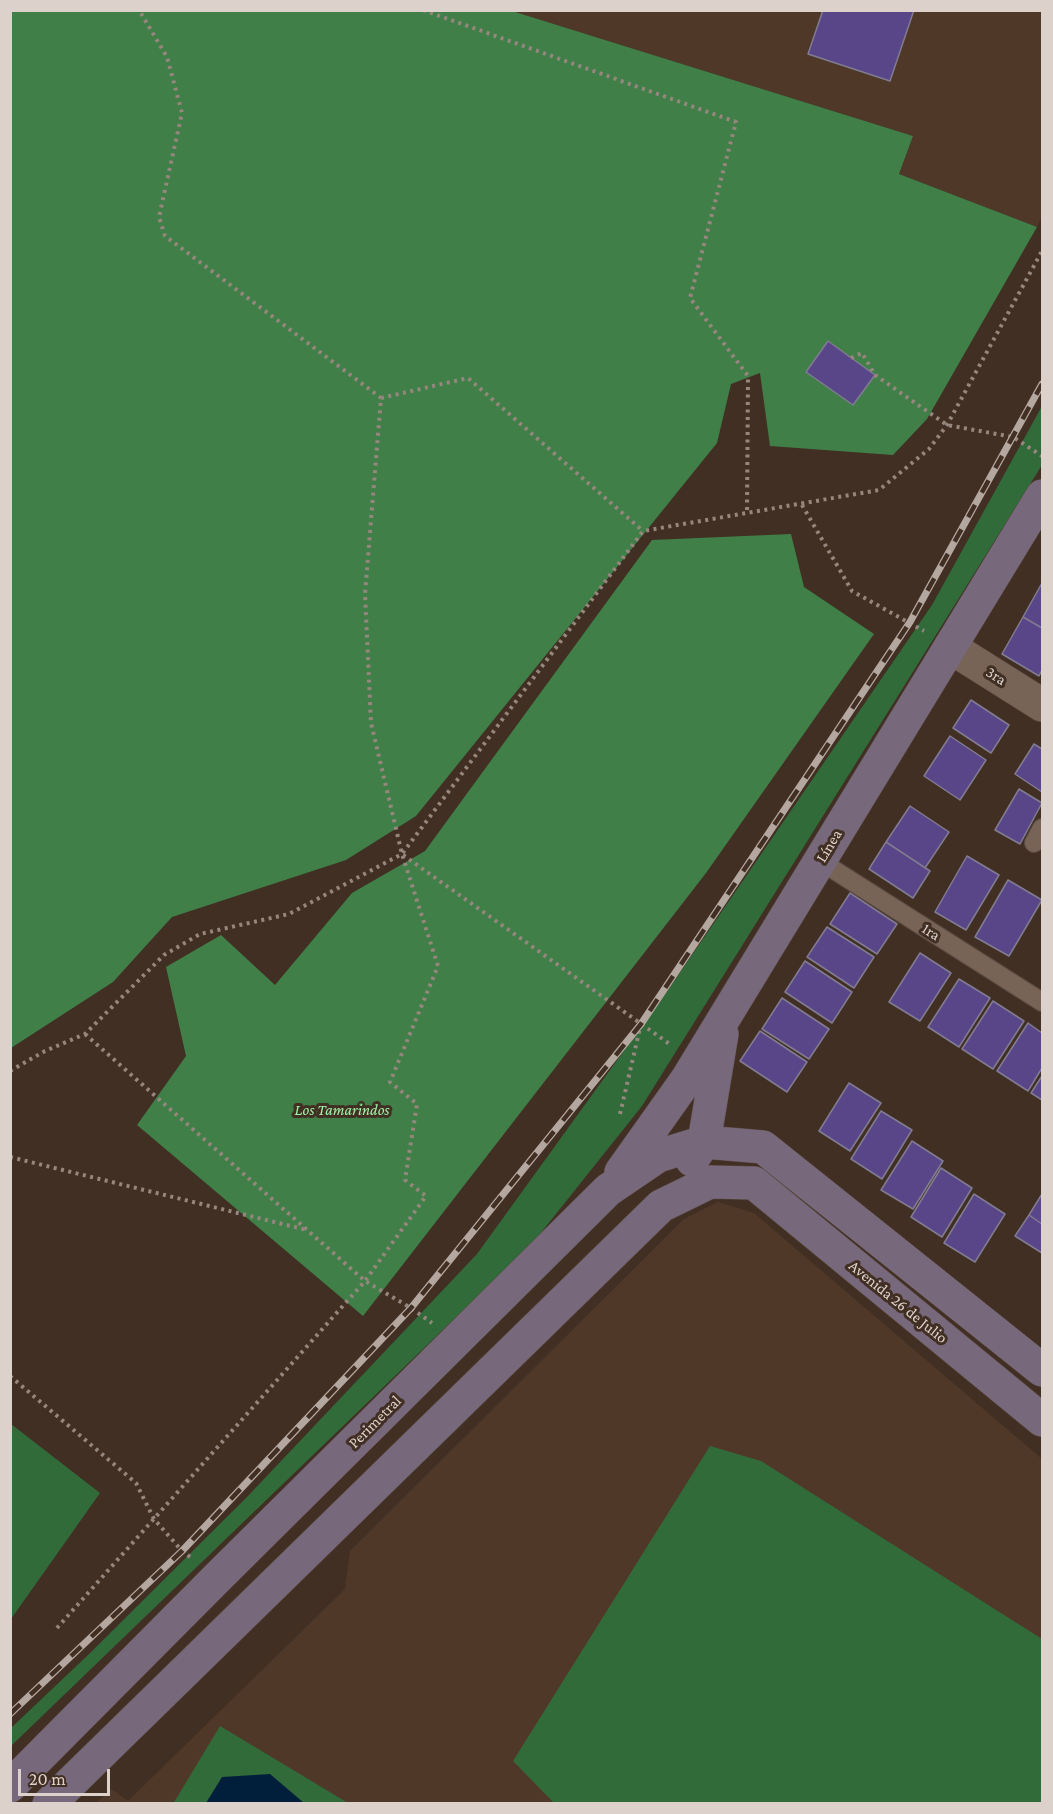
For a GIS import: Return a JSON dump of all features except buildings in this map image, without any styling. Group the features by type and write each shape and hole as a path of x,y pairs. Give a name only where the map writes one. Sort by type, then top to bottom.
{"main road":[{"name":"Línea","path":"608,1190 692,1071 1042,496"},
{"path":"48,1803 661,1206 704,1142 726,1014"},
{"path":"692,1071 704,1142"},
{"path":"711,1105 1041,1364"},
{"path":"704,1142 763,1147"},
{"name":"Avenida 26 de Julio","path":"704,1142 1042,1420"},
{"name":"Perimetral","path":"10,1786 608,1190 658,1156 704,1142"},
{"path":"661,1206 710,1182 754,1183"}],"street":[{"name":"3ra","path":"950,647 1042,705"},
{"path":"1016,1398 1041,1364"}],"lane":[{"name":"1ra","path":"820,861 1042,1002"}],"path":[{"path":"139,10 167,57 183,113 159,217 165,236 381,398 468,378 643,531"},
{"path":"423,10 736,122 690,298 748,376 747,513"},
{"path":"10,1071 45,1051 85,1034 164,955 200,934 289,914 402,854 643,531 879,490 929,449 947,425 1042,251"},
{"path":"851,358 862,353 875,375 947,425 1013,436 1042,456"},
{"path":"57,1628 365,1281 426,1196 405,1180 417,1104 390,1082 438,966 402,854 371,723 365,594 381,398"},
{"path":"802,505 852,591 910,622 950,647"},
{"path":"402,854 641,1024 692,1071"},
{"path":"620,1118 641,1024"},
{"path":"85,1034 365,1281 411,1308 456,1341"},
{"path":"10,1157 309,1231"},
{"path":"10,1376 136,1484 154,1519 182,1551 218,1577"}],"shaded area":[{"path":"512,11 1042,11 1042,216 1037,227 899,174 913,136"},
{"path":"718,1202 754,1213 1042,1459 1042,1803 95,1804 111,1789 128,1801 345,1589 350,1551 684,1219"}],"green space":[{"path":"11,11 512,11 913,136 899,174 1037,227 927,419 893,455 770,446 760,373 731,384 717,443 416,816 346,860 172,917 113,982 11,1048"},
{"path":"1042,406 1042,465 642,1106 532,1244 11,1746 11,1728 246,1498 477,1254 670,987 932,605"},
{"name":"Los Tamarindos","path":"791,534 804,587 874,634 706,873 363,1316 137,1125 186,1056 166,967 221,935 275,985 352,893 425,851 652,540"},
{"path":"11,1424 100,1493 11,1619"},
{"path":"710,1446 761,1461 1042,1639 1042,1803 554,1803 513,1761"},
{"path":"220,1726 348,1803 173,1804"}],"water":[{"path":"270,1774 304,1803 206,1803 222,1777"}],"railway":[{"path":"10,1714 182,1551 411,1308 641,1024 910,622 1042,384"}]}
